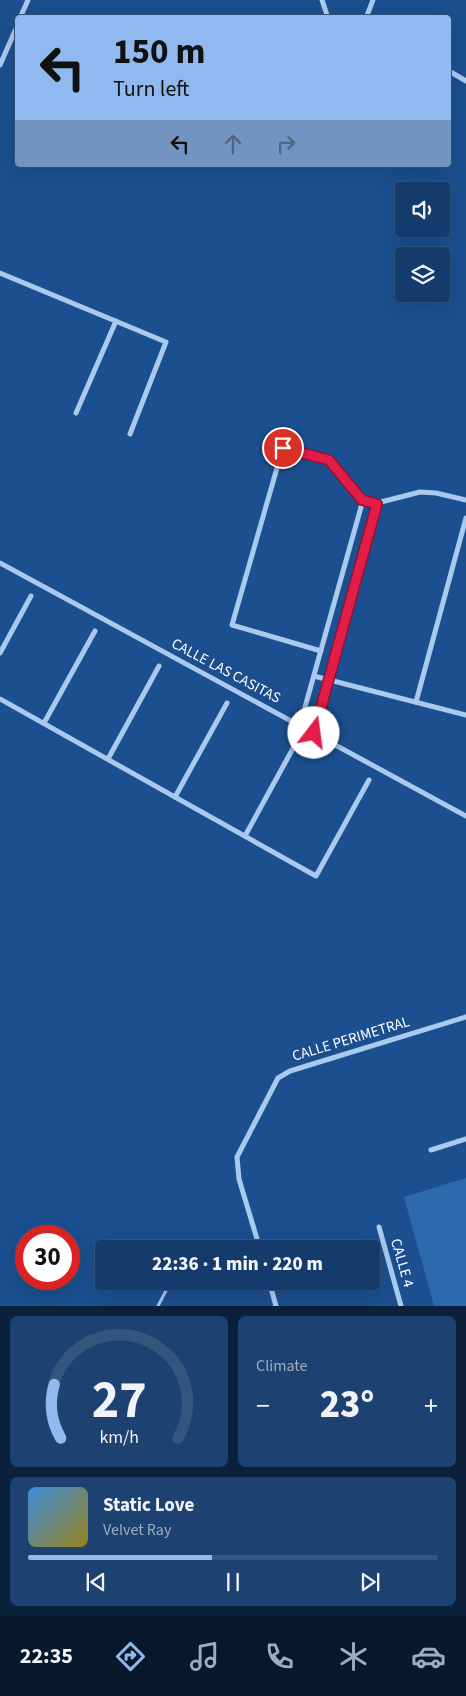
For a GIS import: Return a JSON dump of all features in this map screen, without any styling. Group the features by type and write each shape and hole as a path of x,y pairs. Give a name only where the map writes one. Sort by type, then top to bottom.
{"street":[{"path":"21,15 28,0"},
{"path":"322,0 327,15"},
{"path":"367,15 373,0"},
{"path":"0,66 15,31"},
{"path":"451,72 466,81"},
{"path":"0,273 166,342 130,434"},
{"path":"76,413 116,321"},
{"path":"321,651 232,625 283,448 329,460 362,500 377,504 420,492 436,493 466,500"},
{"path":"300,725 362,500"},
{"path":"314,733 377,504"},
{"path":"416,702 466,518"},
{"name":"CALLE LAS CASITAS","path":"0,563 466,816"},
{"path":"0,653 31,596"},
{"path":"44,723 95,631"},
{"path":"108,759 159,666"},
{"path":"314,676 466,715"},
{"path":"0,699 316,876 369,780"},
{"path":"175,797 227,703"},
{"path":"245,836 297,741"},
{"name":"CALLE PERIMETRAL","path":"257,1240 240,1179 236,1157 278,1078 290,1071 466,1017"},
{"path":"431,1150 466,1139"},
{"name":"CALLE 4","path":"378,1227 401,1306"},
{"path":"272,1290 276,1306"}],"shaded area":[{"path":"466,1178 466,1306 434,1306 404,1197"}],"waterway":[{"path":"158,1306 166,1290"}],"route":[{"path":"283,448 329,460 362,500 377,504 314,733"}]}
